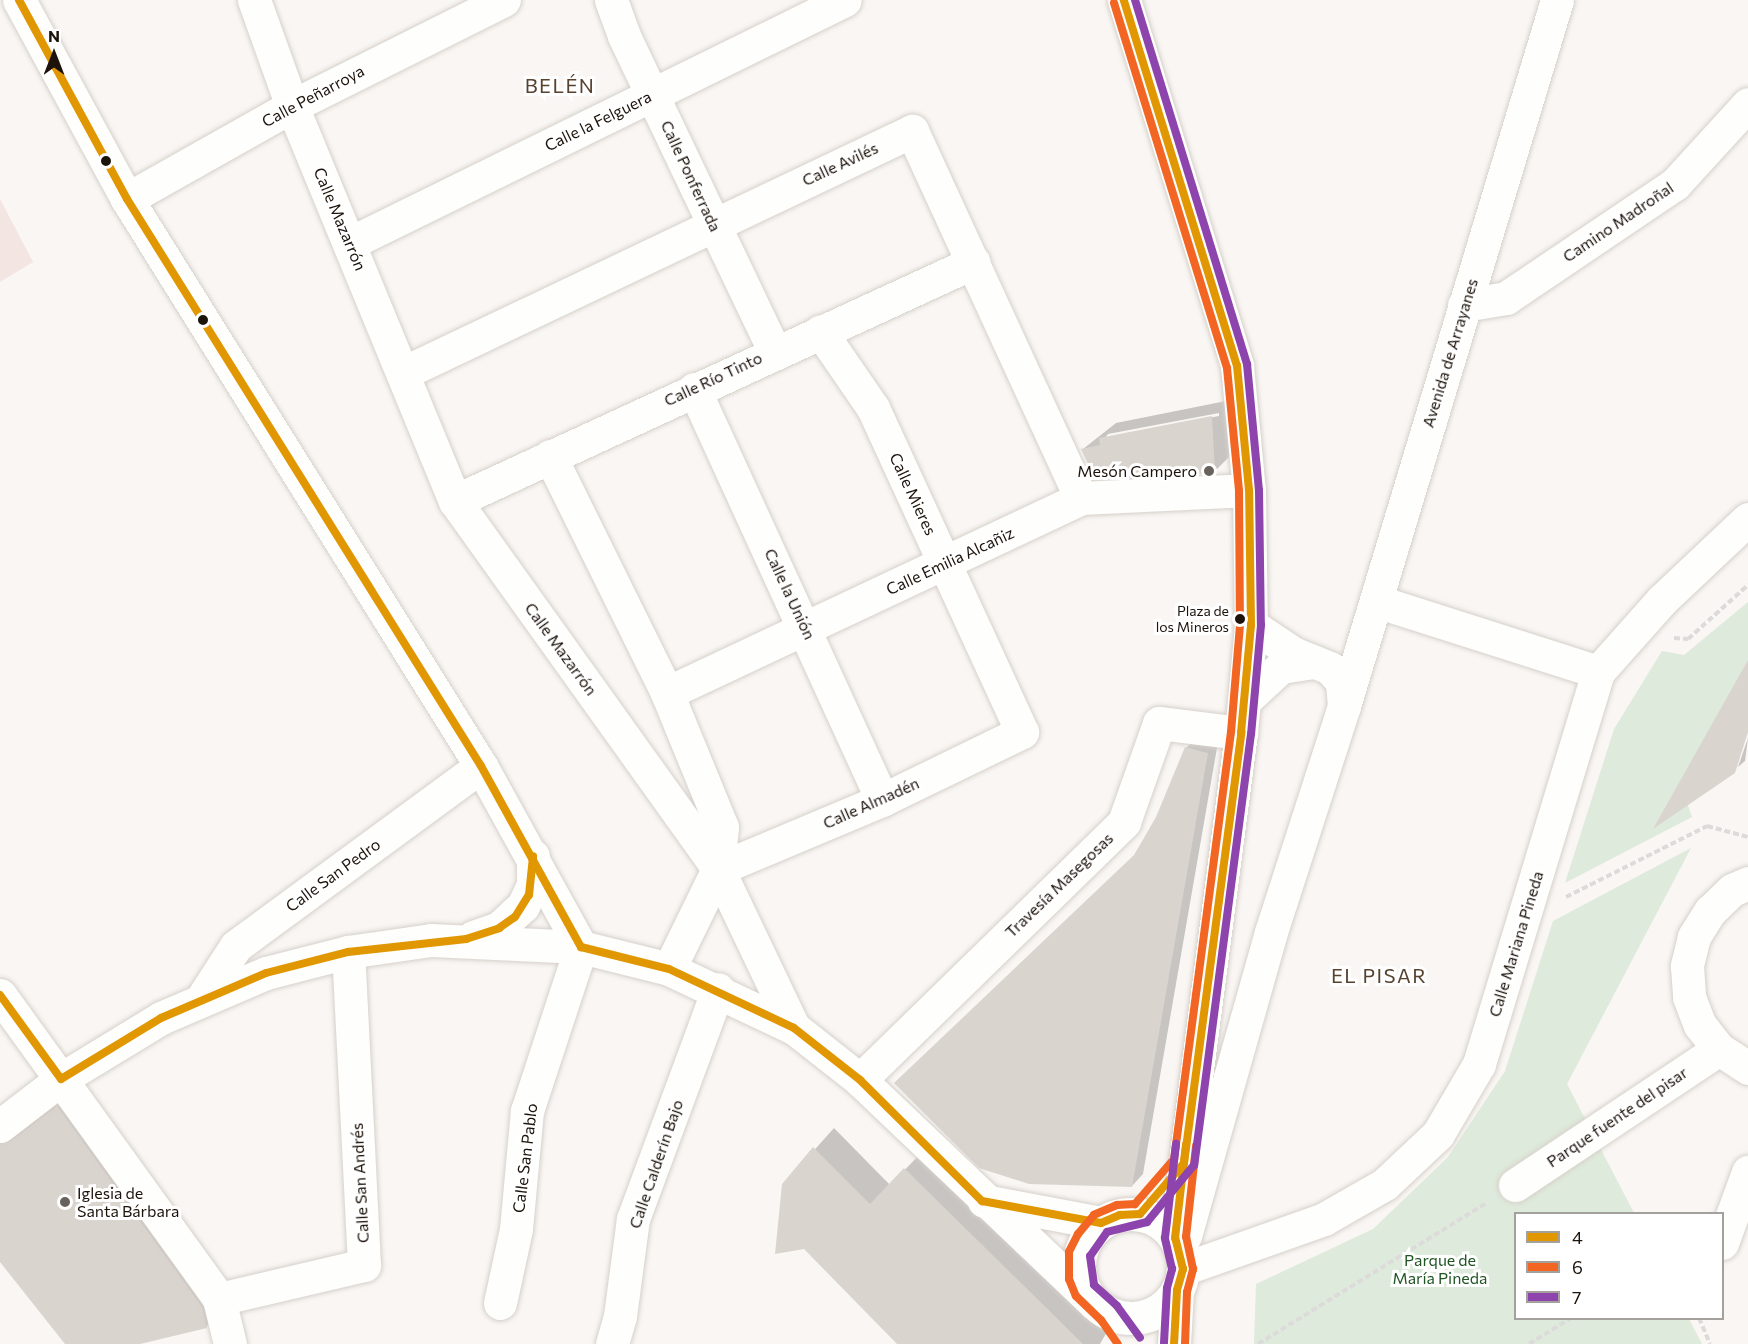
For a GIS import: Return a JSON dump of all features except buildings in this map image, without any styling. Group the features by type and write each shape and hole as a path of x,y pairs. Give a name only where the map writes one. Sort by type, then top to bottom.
{"street":[{"path":"19,0 127,199 481,766 533,856 580,947"},
{"name":"Calle Mazarrón","path":"254,0 292,106 455,501 718,869 794,1028"},
{"name":"Calle Peñarroya","path":"127,199 292,106 443,14 504,0"},
{"name":"Calle Ponferrada","path":"611,0 652,94 774,351"},
{"name":"Calle la Felguera","path":"350,243 845,0"},
{"path":"1124,0 1237,366 1249,490 1251,625 1241,733 1184,1163 1174,1344"},
{"name":"Avenida de Arrayanes","path":"1344,706 1557,0"},
{"name":"Camino Madroñal","path":"1464,305 1506,298 1675,184 1748,104"},
{"name":"Calle Avilés","path":"403,373 912,131 1081,498"},
{"name":"Calle Río Tinto","path":"455,501 774,351 974,262"},
{"name":"Calle Mieres","path":"820,331 873,408 1022,732"},
{"name":"Calle la Unión","path":"694,388 806,628 882,800"},
{"path":"550,456 667,693 722,827 718,869 669,969"},
{"name":"Calle Emilia Alcañiz","path":"667,693 1081,498 1249,490"},
{"name":"Calle Mariana Pineda","path":"1179,1263 1324,1219 1385,1184 1438,1134 1479,1064 1598,672 1639,626 1748,519"},
{"path":"1376,602 1598,672"},
{"path":"0,1126 61,1078 161,1018 266,973 348,952 466,939 580,947 669,969 718,989 794,1028 860,1080 982,1201 1102,1309 1124,1318 1148,1315 1168,1303 1271,932 1344,706 1338,674 1267,639 1251,625"},
{"path":"1244,701 1281,667 1314,662"},
{"name":"Travesía Masegosas","path":"860,1080 1124,822 1159,723 1241,733"},
{"name":"Calle Almadén","path":"718,869 882,800 1022,732"},
{"name":"Calle San Pedro","path":"201,1000 236,946 481,766"},
{"path":"466,939 499,928 515,917 533,885 533,856"},
{"path":"1748,883 1732,890 1710,911 1694,937 1687,966 1689,997 1700,1025 1719,1049 1748,1068"},
{"name":"Calle San Pablo","path":"500,1303 516,1229 527,1111 580,947"},
{"name":"Calle San Andrés","path":"219,1299 364,1265 348,952"},
{"name":"Calle Calderín Bajo","path":"612,1344 620,1316 633,1219 718,989"},
{"path":"0,995 219,1299 230,1344"},
{"name":"Parque fuente del pisar","path":"1515,1185 1719,1049"},
{"path":"982,1201 1101,1223 1140,1214 1184,1163"},
{"path":"1724,1237 1748,1172"},
{"path":"1140,1214 1160,1223 1179,1263"},
{"path":"1101,1223 1086,1240 1078,1262 1082,1285 1131,1344"}],"path":[{"path":"1639,626 1670,638 1688,639 1748,585"},
{"path":"1560,900 1707,826 1748,837"},
{"path":"1258,1344 1515,1185"},
{"path":"1529,1344 1568,1320"},
{"path":"1700,1320 1710,1344"}],"shaded area":[{"path":"0,199 33,262 0,282"}],"green space":[{"path":"1748,602 1748,663 1672,796 1688,805 1692,817 1565,883 1614,729 1662,651 1684,655"},
{"name":"Parque de María Pineda","path":"1691,848 1567,1084 1633,1212 1514,1212 1514,1320 1690,1320 1702,1344 1254,1344 1256,1284 1373,1229 1448,1157 1505,1071 1553,921"}],"transit line":[{"name":"4","path":"19,0 127,199 481,766 581,947 669,969 794,1028 860,1080 982,1201 1101,1223 1120,1215 1140,1214 1184,1163 1241,733 1251,625 1249,490 1237,366 1124,0"},
{"name":"7","path":"1135,0 1247,364 1259,490 1261,625 1251,734 1194,1165 1147,1222 1107,1232 1090,1256 1094,1285 1117,1306 1140,1338"},
{"name":"6","path":"1114,3 1227,368 1239,491 1240,625 1231,732 1174,1159 1135,1204 1117,1205 1094,1215 1078,1234 1069,1252 1069,1279 1076,1296 1101,1320 1118,1344"},
{"name":"4","path":"0,995 61,1079 161,1018 266,973 348,952 466,939 499,928 515,917 529,895 533,856"},
{"name":"7","path":"1164,1343 1167,1288 1172,1269 1165,1238 1176,1144"},
{"name":"4","path":"1174,1344 1177,1290 1183,1269 1175,1238 1186,1145"},
{"name":"6","path":"1185,1344 1187,1292 1193,1269 1186,1237 1196,1146"}],"place":[{"name":"Mesón Campero","path":"1209,471"},
{"name":"Plaza de los Mineros","path":"1240,619"},
{"name":"Iglesia de Santa Bárbara","path":"65,1202"}],"district":[{"name":"BELÉN","path":"560,85"},
{"name":"EL PISAR","path":"1379,975"}]}
